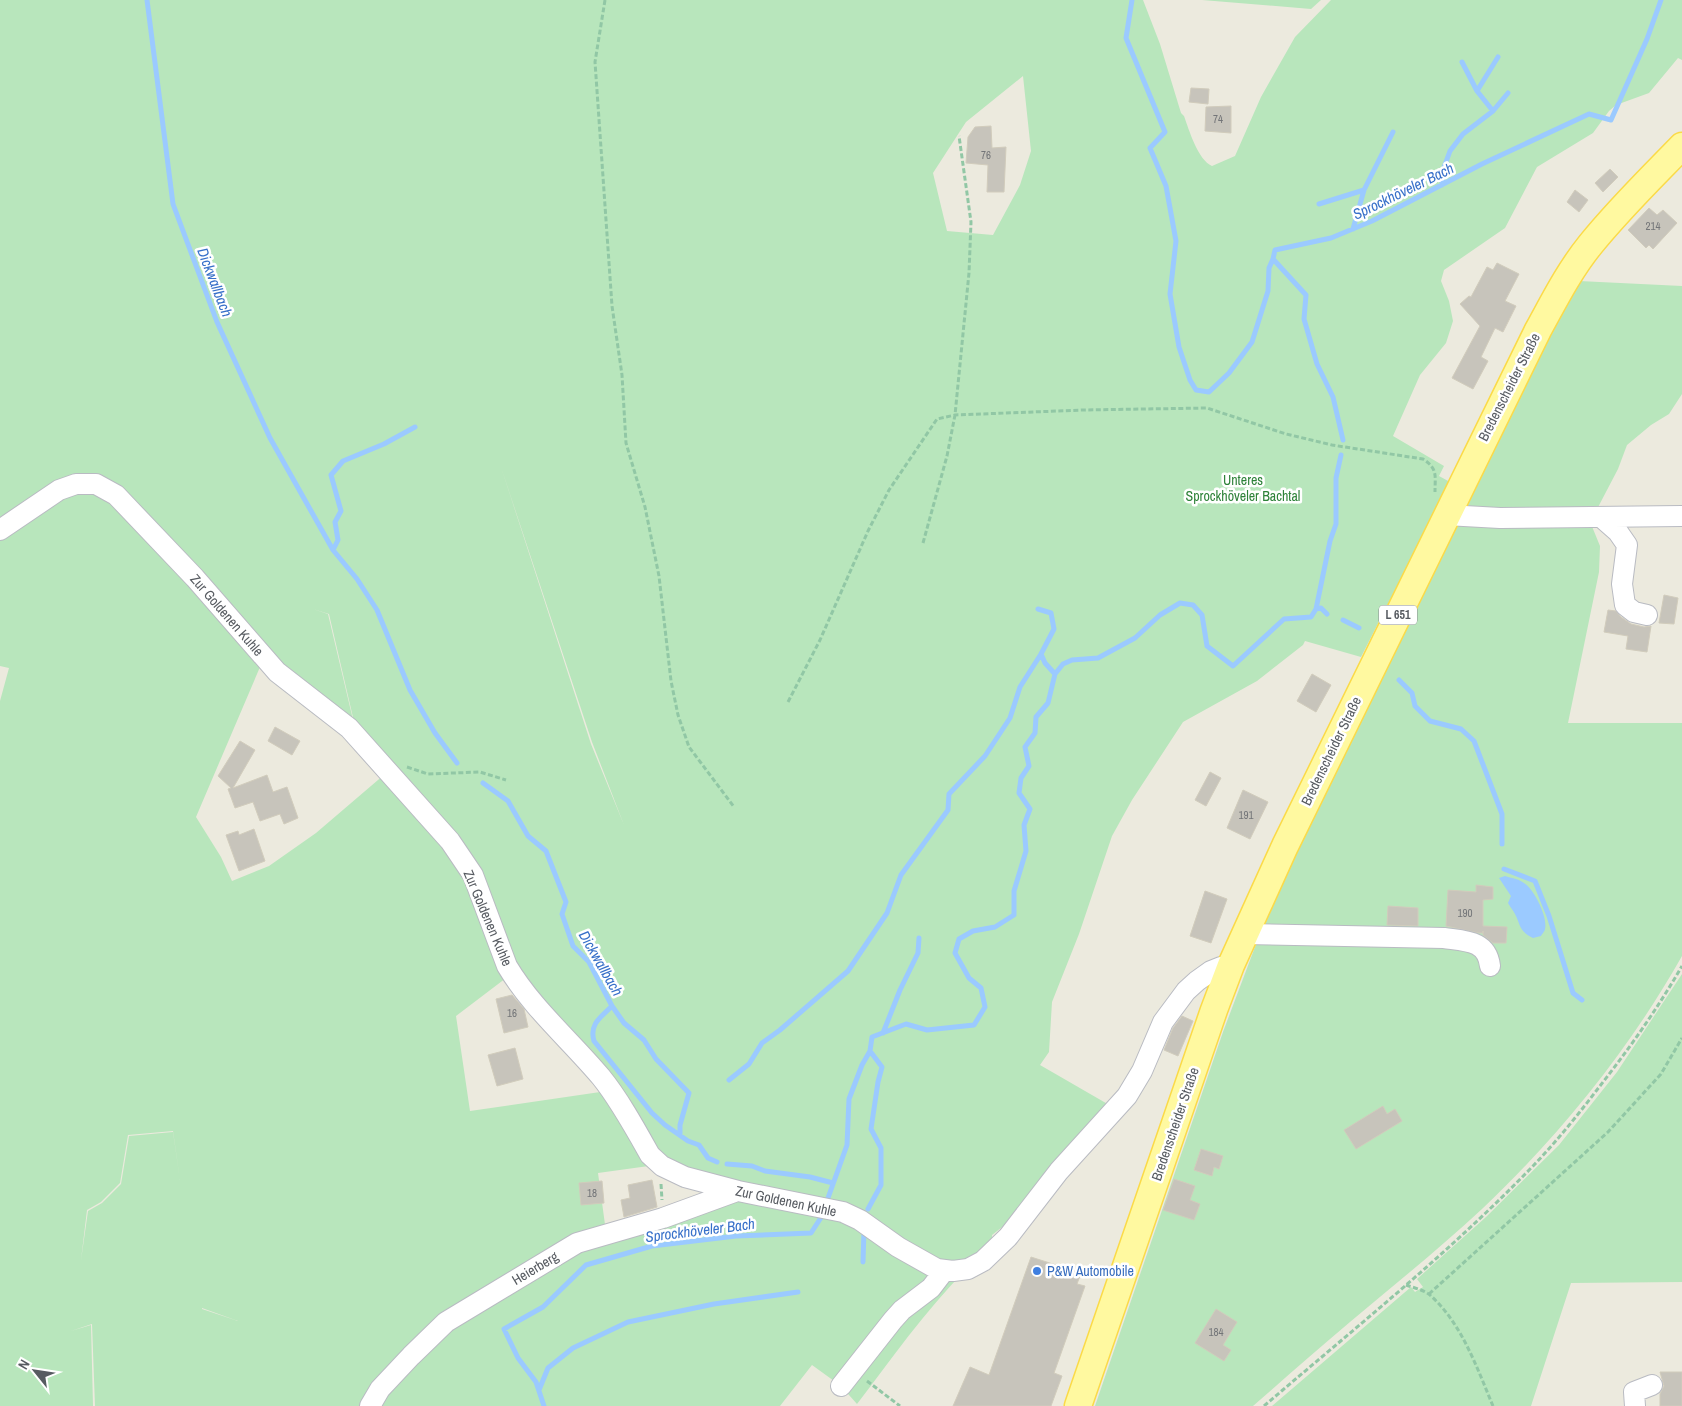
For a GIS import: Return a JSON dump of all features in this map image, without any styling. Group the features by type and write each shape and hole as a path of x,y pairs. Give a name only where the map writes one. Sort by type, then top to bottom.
{"main road":[{"name":"Bredenscheider Straße","path":"1078,1406 1231,965 1285,846 1502,399 1538,330 1589,246 1633,196 1682,146"}],"street":[{"name":"Zur Goldenen Kuhle","path":"0,530 47,498 70,486 89,483 110,490 129,507 182,564 277,672 349,728 458,852 477,884 504,958 512,973 542,1012 604,1081 650,1155 662,1166 684,1177 738,1191 835,1210 852,1216 898,1247 932,1267 944,1271"},
{"path":"1446,515 1500,518 1682,516"},
{"path":"1601,518 1618,532 1626,545 1622,584 1625,605 1634,612 1647,615"},
{"path":"1245,934 1444,938 1480,946 1488,955 1490,966"},
{"path":"847,1378 902,1310 931,1288 944,1271 957,1271 977,1266 1004,1242 1059,1171 1127,1096 1142,1071 1163,1022 1186,992 1211,971 1231,965"},
{"name":"Heierberg","path":"370,1406 380,1389 446,1322 577,1243 663,1218 738,1191"},
{"path":"1635,1406 1634,1392 1652,1385"}],"path":[{"path":"605,0 595,62 612,306 622,375 626,443 645,506 659,576 671,681 678,715 690,747 734,807"},
{"path":"923,543 947,456 955,415 969,273 971,222 959,136"},
{"path":"788,702 820,640 868,532 889,490 937,419 955,415 1207,408 1286,434 1332,446 1422,459 1432,465 1435,472 1434,504 1446,515"},
{"path":"372,753 428,774 480,772 506,780"},
{"path":"1264,1406 1406,1285 1484,1215 1534,1165 1582,1109 1628,1049 1682,966"},
{"path":"1429,1294 1608,1132 1661,1074 1682,1038"},
{"path":"662,1166 663,1218"},
{"path":"1406,1285 1429,1294 1450,1317 1476,1364 1493,1406"},
{"path":"847,1378 900,1406"}],"green space":[{"name":"Unteres Sprockhöveler Bachtal","path":"0,0 1143,0 1160,44 1181,113 1202,158 1212,166 1235,156 1261,97 1295,37 1331,0 1682,0 1682,60 1678,58 1649,93 1616,105 1609,111 1593,133 1537,167 1505,228 1444,270 1441,281 1449,301 1453,321 1446,343 1420,375 1393,436 1444,466 1439,476 1450,482 1361,657 1305,641 1303,645 1257,681 1183,722 1132,800 1112,836 1079,934 1052,1002 1049,1052 1040,1065 1111,1106 1020,1213 992,1235 992,1245 937,1301 857,1404 841,1386 812,1365 780,1406 371,1406 382,1390 411,1358 449,1322 578,1245 640,1223 749,1198 679,1178 656,1165 598,1173 606,1232 575,1243 444,1321 378,1387 370,1406 95,1406 92,1324 71,1331 91,1325 93,1406 0,1406 0,701 9,668 0,666 0,535 42,505 66,492 88,488 110,495 232,623 263,660 196,817 221,857 232,881 269,866 316,833 385,774 439,831 477,887 499,958 510,975 456,1016 470,1111 607,1091 652,1158 630,1116 610,1088 527,989 506,957 487,899 469,866 448,838 381,760 383,758 355,726 329,614 313,609 328,614 354,724 290,680 135,506 101,479 73,481 43,495 0,526","holes":["1023,76 1031,151 1020,185 993,235 947,231 933,173 966,122","501,467 592,742 624,825 591,744","173,1131 180,1180 173,1132 129,1136 121,1184 102,1203 88,1211 81,1260 87,1210 101,1202 120,1183 128,1135","201,1188 202,1308 238,1321 202,1309"]},
{"path":"1202,0 1321,0 1311,9"},
{"path":"1579,281 1682,286 1682,394 1669,414 1651,425 1627,445 1618,469 1595,513 1462,510 1507,414"},
{"path":"1591,524 1600,546 1599,572 1568,723 1682,723 1682,956 1616,1058 1566,1121 1511,1181 1449,1238 1253,1406 1095,1406 1223,1032 1258,939 1295,856 1453,525"},
{"path":"1682,974 1682,1282 1571,1283 1531,1406 1272,1406 1411,1287 1415,1292 1423,1287 1417,1279 1486,1217 1559,1145 1617,1072"}],"water":[{"path":"1505,876 1524,883 1536,897 1545,924 1545,930 1541,936 1533,938 1521,928 1508,903 1511,896 1499,878"}],"building":[{"path":"1191,88 1209,89 1208,104 1189,102"},
{"path":"1231,106 1231,133 1205,131 1206,107"},
{"path":"991,126 992,148 1006,147 1004,192 987,192 988,165 966,163 968,137 975,127"},
{"path":"1610,169 1618,177 1603,192 1595,183"},
{"path":"1575,190 1588,200 1579,212 1567,202"},
{"path":"1649,208 1657,215 1663,210 1677,223 1653,249 1649,245 1646,248 1628,230"},
{"path":"1497,263 1519,274 1505,301 1516,306 1503,332 1495,328 1481,357 1488,361 1473,389 1452,378 1480,326 1460,304 1469,296 1471,297 1487,267 1493,270"},
{"path":"1664,595 1678,598 1674,624 1659,623"},
{"path":"1608,610 1616,611 1631,624 1644,627 1651,626 1647,652 1626,649 1628,636 1604,632"},
{"path":"1312,674 1331,685 1316,712 1297,701"},
{"path":"275,727 300,741 292,755 268,741"},
{"path":"240,741 255,750 233,788 267,775 273,792 287,787 298,818 284,824 280,814 260,821 253,802 235,808 228,789 231,788 218,776"},
{"path":"1210,772 1221,778 1206,806 1195,800"},
{"path":"1243,790 1268,802 1250,839 1227,828"},
{"path":"254,829 265,861 239,871 226,835 238,831 239,835"},
{"path":"1476,885 1493,887 1493,899 1483,900 1483,926 1507,927 1506,943 1493,943 1483,933 1446,926 1448,890 1476,892"},
{"path":"1205,891 1227,899 1211,943 1190,936"},
{"path":"1388,906 1418,908 1418,926 1387,925"},
{"path":"512,995 524,1009 528,1027 504,1033 496,999"},
{"path":"1182,1016 1193,1021 1178,1056 1164,1050 1173,1028"},
{"path":"515,1048 523,1079 497,1086 488,1055"},
{"path":"1383,1106 1387,1114 1395,1109 1402,1121 1356,1149 1344,1130"},
{"path":"1201,1149 1223,1156 1219,1169 1214,1167 1212,1176 1194,1170"},
{"path":"1174,1179 1195,1186 1190,1200 1200,1204 1194,1220 1163,1210"},
{"path":"652,1180 657,1207 624,1217 621,1200 630,1198 628,1185"},
{"path":"602,1181 604,1203 581,1205 579,1183"},
{"path":"1031,1257 1081,1273 1077,1284 1085,1286 1054,1373 1062,1376 1051,1406 953,1406 970,1367 989,1375"},
{"path":"1216,1309 1237,1322 1223,1345 1231,1350 1224,1361 1195,1343"},
{"path":"1660,1372 1682,1372 1682,1406 1660,1406 1660,1394 1664,1386"}],"waterway":[{"name":"Dickwallbach","path":"147,0 173,204 217,322 270,438 333,550"},
{"path":"1132,0 1126,38 1165,132 1150,148 1166,186 1176,241 1170,294 1179,347 1190,380 1196,390 1209,392 1229,373 1252,342 1268,291 1269,268 1275,250 1331,238 1372,221 1482,164 1589,114 1611,120 1647,39 1661,0"},
{"path":"1477,91 1498,57"},
{"path":"1462,62 1477,91 1493,111"},
{"path":"1442,185 1443,170 1450,151 1463,134 1493,111 1508,93"},
{"path":"1353,229 1364,190 1393,132"},
{"path":"1319,204 1364,190"},
{"name":"Sprockhöveler Bach","path":"1273,259 1306,295 1304,319 1317,364 1333,397 1343,440"},
{"name":"Dickwallbach","path":"415,427 384,444 343,461 331,475 341,511 335,522 338,540 333,550 357,579 377,610 410,690 435,733 457,763"},
{"name":"Sprockhöveler Bach","path":"828,1198 847,1145 849,1099 862,1065 870,1051 872,1037 906,1024 927,1030 974,1025 985,1007 981,988 969,978 955,953 959,939 973,931 995,927 1014,915 1014,891 1026,851 1024,825 1030,809 1019,793 1021,778 1029,766 1025,747 1035,733 1036,717 1048,703 1055,674 1063,664 1072,660 1098,658 1135,638 1160,615 1180,603 1193,605 1202,615 1207,646 1233,666 1284,619 1311,617 1316,609 1330,541 1336,524 1336,478 1341,455"},
{"path":"1316,609 1321,608 1327,614"},
{"path":"729,1080 749,1064 762,1043 780,1030 848,971 887,913 901,875 948,810 949,794 985,756 1010,718 1020,687 1054,629 1051,613 1038,609"},
{"path":"1343,620 1359,628"},
{"path":"1041,654 1045,663 1055,674"},
{"path":"1399,680 1412,693 1415,706 1430,721 1461,729 1474,741 1502,814 1502,844"},
{"name":"Dickwallbach","path":"483,783 508,801 528,836 546,851 566,902 562,914 573,946 589,962 612,1006 597,1021 593,1030 594,1041 652,1113 688,1141 699,1145 708,1158 717,1162"},
{"path":"1504,869 1535,881 1549,916 1573,993 1582,1000"},
{"path":"883,1033 900,990 918,953 919,938"},
{"name":"Dickwallbach","path":"612,1006 624,1023 644,1040 656,1059 689,1093 680,1125 680,1135"},
{"path":"868,1209 881,1185 881,1148 871,1129 882,1067 870,1051"},
{"name":"Dickwallbach","path":"727,1164 752,1166 765,1171 810,1177 833,1183"},
{"name":"Sprockhöveler Bach","path":"544,1406 536,1382 518,1358 504,1329 543,1307 586,1265 652,1246 736,1236 811,1233 822,1216"},
{"path":"863,1262 864,1230"},
{"path":"539,1390 548,1368 573,1348 628,1322 714,1304 798,1292"}],"place":[{"name":"P&W Automobile","path":"1037,1271"}]}
